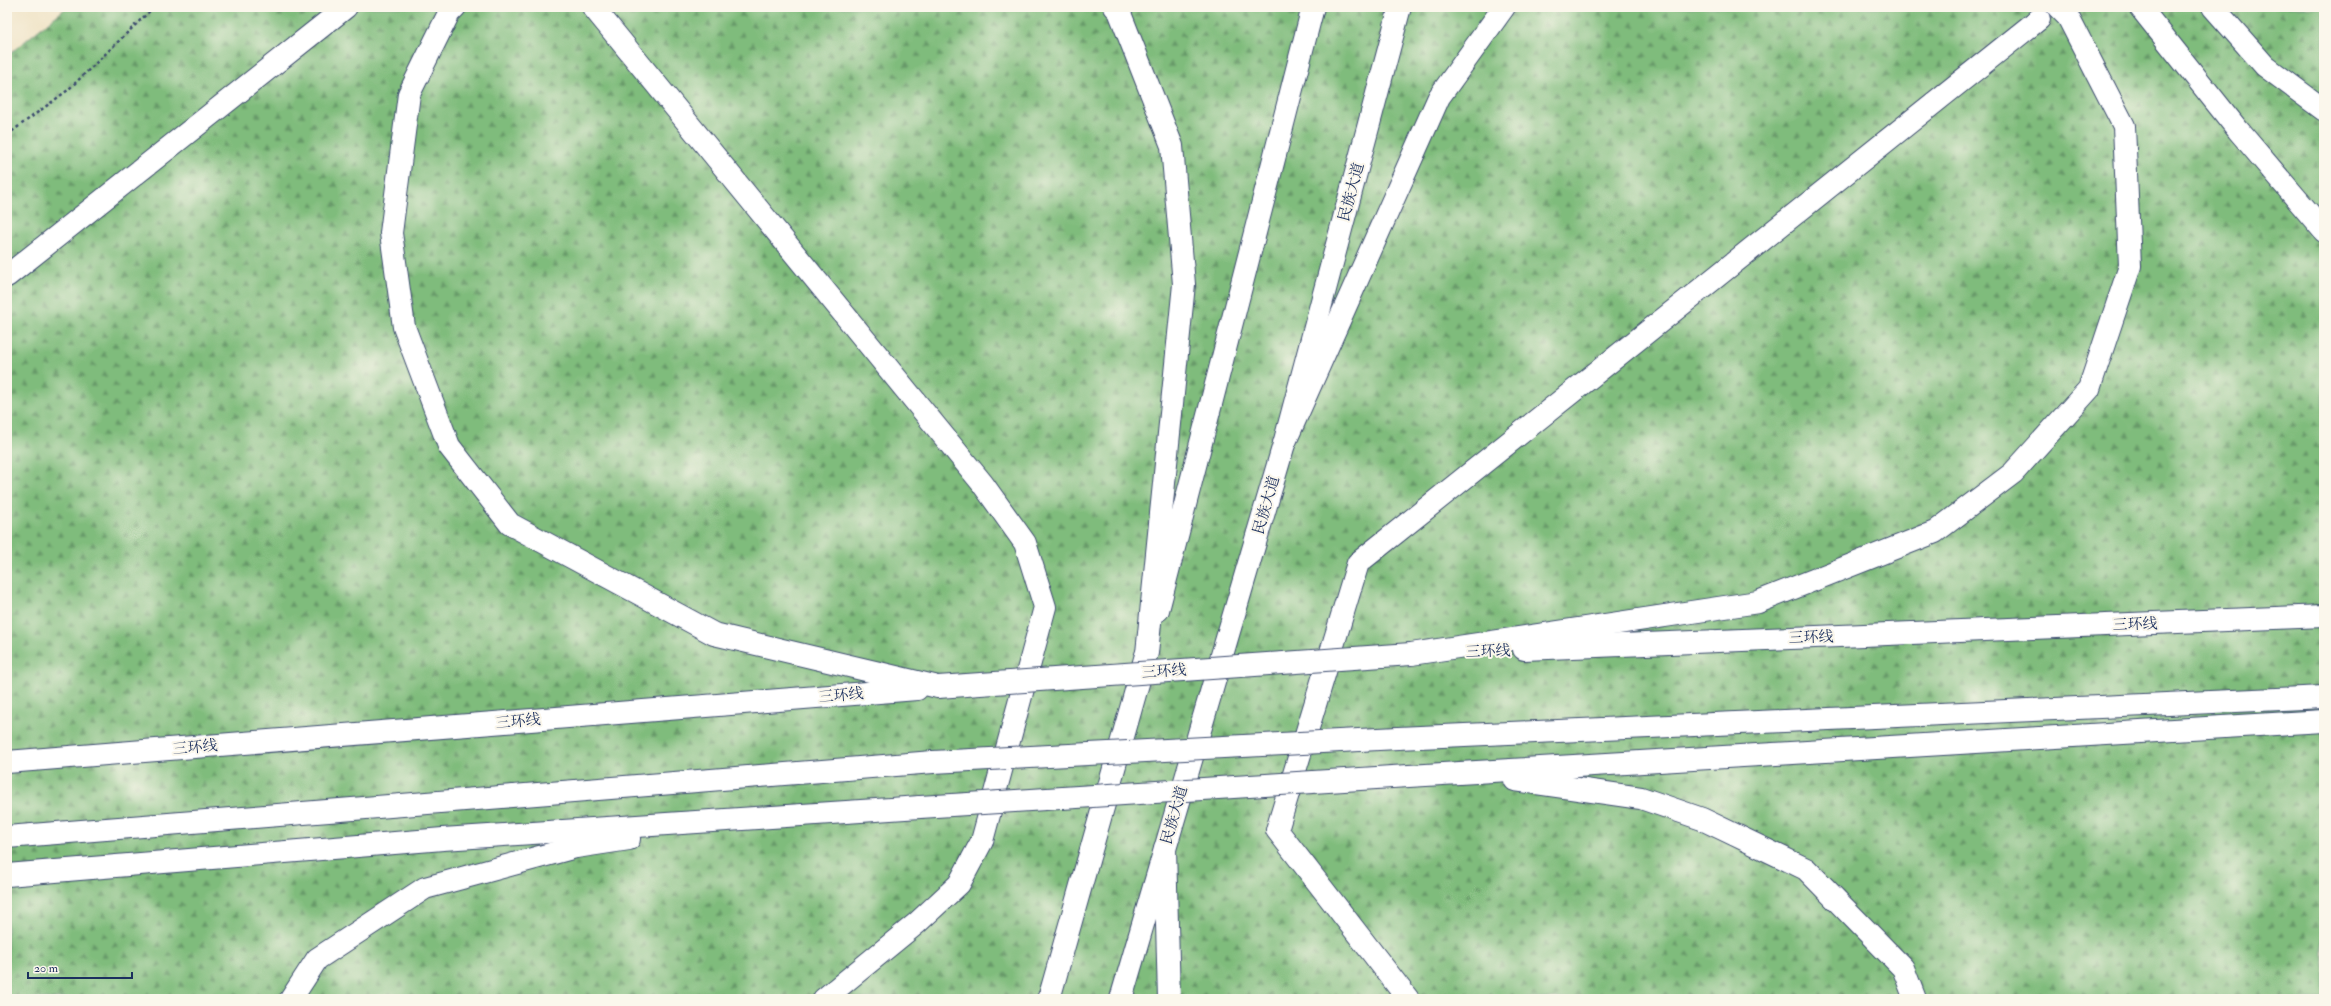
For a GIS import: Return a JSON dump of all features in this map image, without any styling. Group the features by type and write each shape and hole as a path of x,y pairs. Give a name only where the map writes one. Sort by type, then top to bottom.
{"main road":[{"path":"7,276 346,7"},
{"path":"455,7 449,13 409,94 391,233 404,327 449,446 510,524 714,634 938,687"},
{"path":"593,7 982,483 1025,543 1045,607 982,841 959,884 917,923 824,999"},
{"path":"1115,7 1119,11 1172,146 1184,284 1147,653"},
{"path":"1049,997 1147,653 1313,7"},
{"name":"民族大道","path":"1121,999 1284,444 1400,7"},
{"path":"1284,444 1439,97 1504,7"},
{"path":"1411,654 1758,602 1935,532 2013,473 2089,389 2130,266 2124,126 2068,18 2058,7"},
{"path":"2140,7 2238,130 2324,231"},
{"path":"2213,7 2264,66 2324,110"},
{"path":"1408,999 1277,830 1358,563 2039,19"},
{"name":"三环线","path":"7,762 938,687 1411,654 2324,616"},
{"path":"7,837 933,762 1398,738 2324,697"},
{"path":"7,875 443,839 763,816 2324,721"},
{"path":"1464,773 1641,798 1702,819 1806,869 1903,968 1915,999"},
{"path":"291,999 316,959 425,888 576,848 763,816"},
{"path":"1165,848 1170,999"}],"path":[{"path":"7,135 68,90 154,7"}],"green space":[{"path":"67,7 2324,7 2324,999 7,999 7,56"}]}
